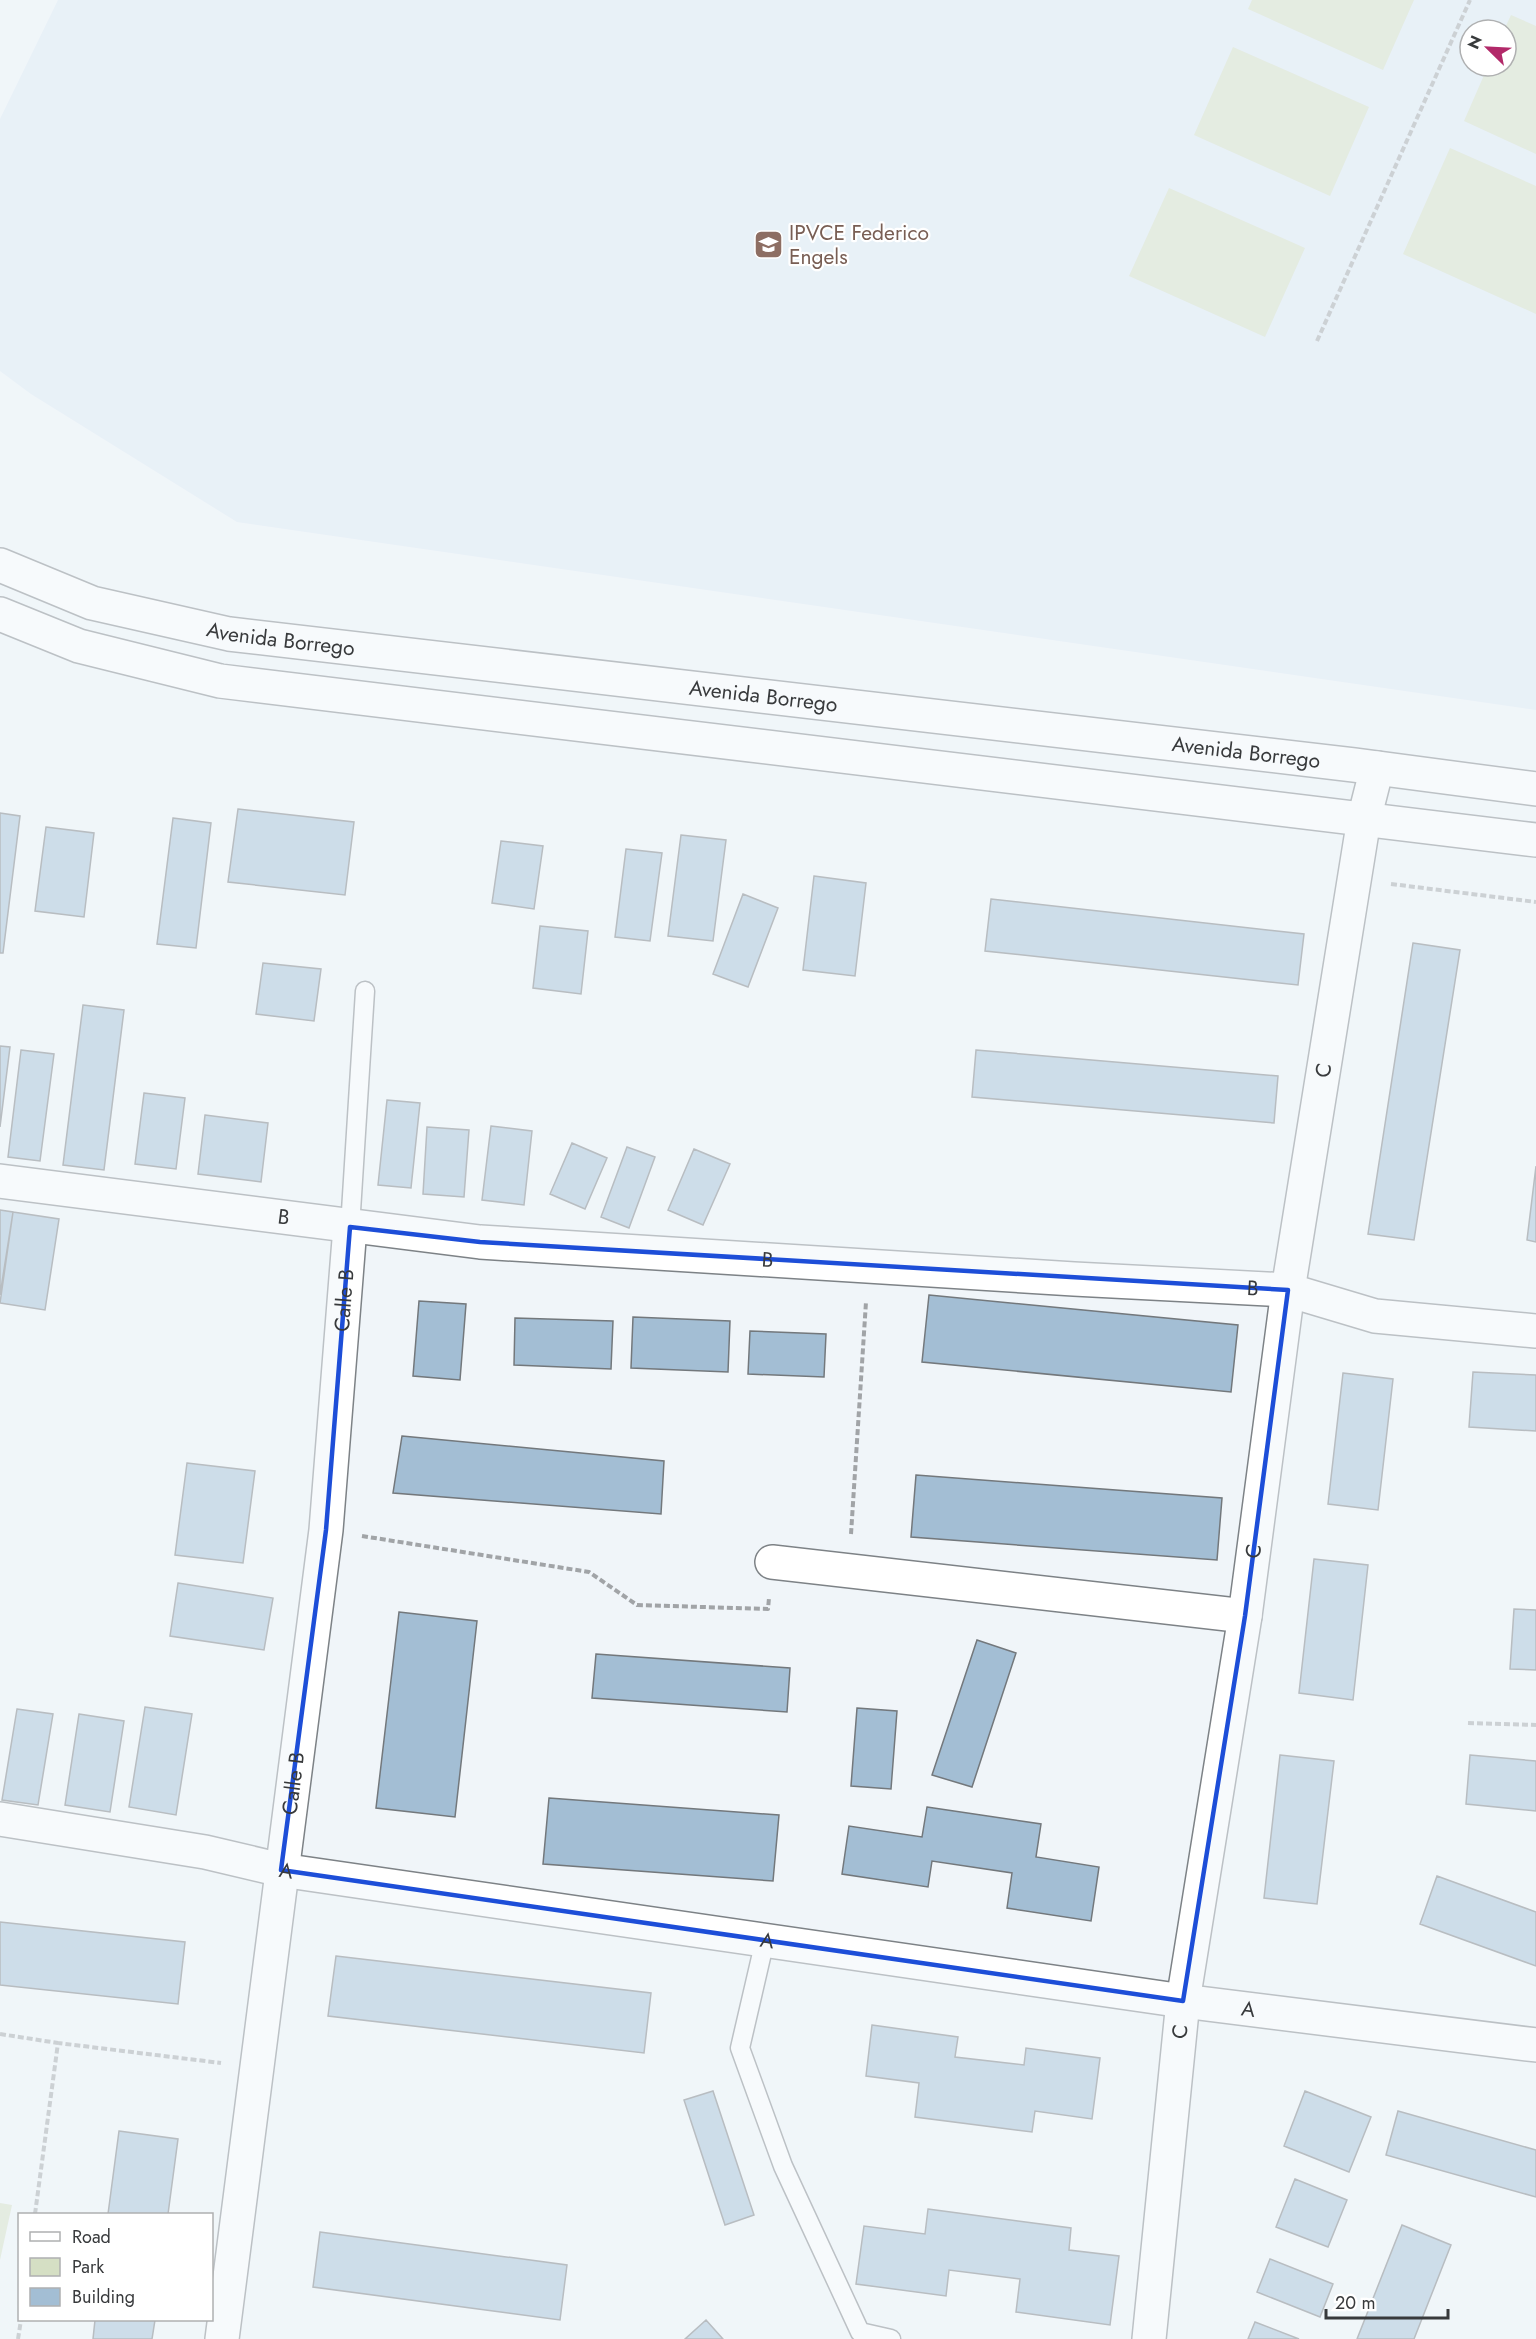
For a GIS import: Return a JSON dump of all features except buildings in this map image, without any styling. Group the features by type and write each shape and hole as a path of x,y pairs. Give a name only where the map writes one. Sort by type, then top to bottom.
{"street":[{"name":"Avenida Borrego","path":"0,564 92,603 229,634 1377,768 1536,789"},
{"path":"0,614 79,646 220,681 1536,840"},
{"name":"C","path":"1149,2339 1183,2001 1245,1616 1288,1290 1364,819 1377,768"},
{"name":"B","path":"0,1181 480,1242 1288,1290 1375,1316 1536,1331"},
{"name":"Calle B","path":"222,2339 326,1530 350,1227"},
{"path":"772,1562 1245,1616"},
{"name":"A","path":"0,1819 205,1852 281,1870 1183,2001 1536,2045"}],"lane":[{"path":"350,1227 365,991"},
{"path":"765,1940 740,2048 783,2166 860,2332 891,2339"}],"path":[{"path":"1317,341 1470,0"},
{"path":"1354,880 1536,902"},
{"path":"849,1571 868,1266"},
{"path":"326,1530 589,1572 637,1605 768,1610 772,1562"},
{"path":"1468,1723 1536,1725"},
{"path":"0,2034 256,2067"},
{"path":"35,2213 58,2043"},
{"path":"18,2339 21,2321"}],"highlighted area":[{"path":"350,1227 480,1242 1288,1290 1245,1616 1183,2001 281,1870 326,1530"}],"shaded area":[{"name":"IPVCE Federico Engels","path":"58,0 1536,0 1536,710 237,522 31,394 0,371 0,119"}],"green space":[{"path":"1252,0 1414,0 1383,70 1248,9"},
{"path":"1518,18 1536,26 1536,154 1464,121 1483,78 1518,78"},
{"path":"1233,47 1369,107 1330,196 1194,135"},
{"path":"1450,148 1536,186 1536,314 1403,254"},
{"path":"1169,188 1305,248 1265,337 1129,276"},
{"path":"0,2203 12,2205 0,2260"}],"place":[{"name":"IPVCE Federico Engels","path":"768,245"}]}
